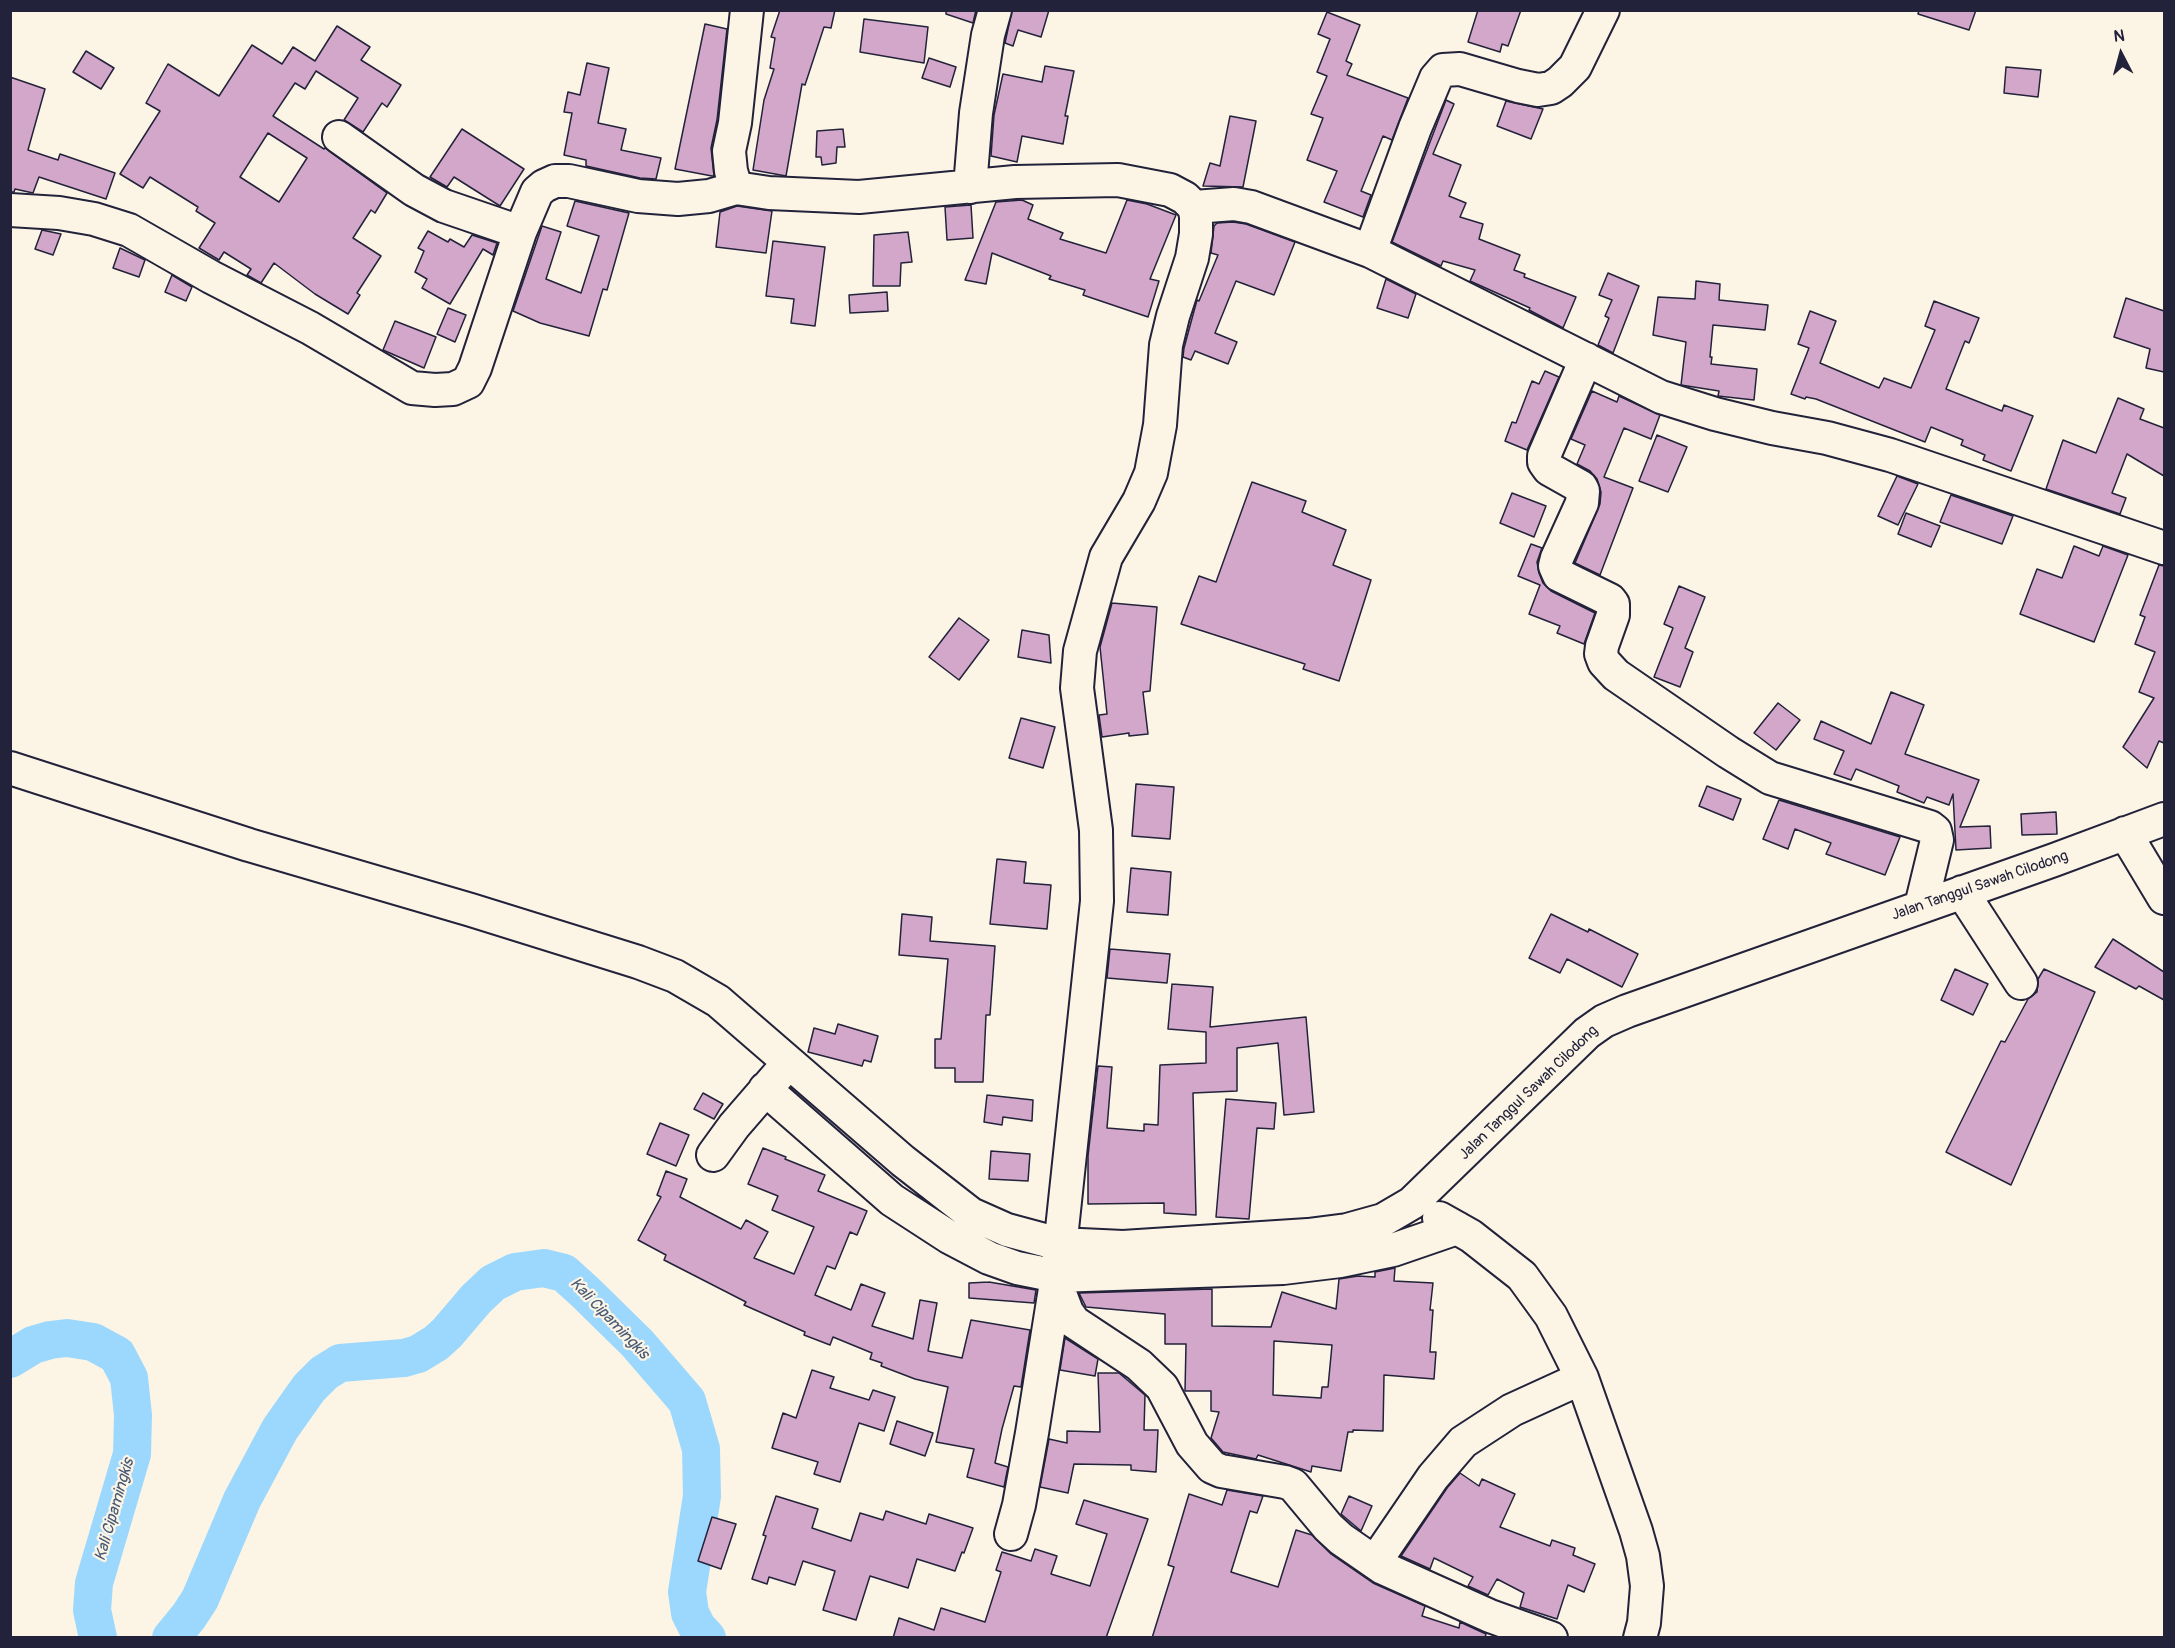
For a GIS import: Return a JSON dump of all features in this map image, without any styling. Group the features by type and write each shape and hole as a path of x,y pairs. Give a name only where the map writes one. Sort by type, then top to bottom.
{"street":[{"path":"736,188 729,151 735,123 740,55 747,10"},
{"path":"970,187 976,113 990,27 995,10"},
{"path":"1370,251 1415,128 1436,78 1443,70 1460,69 1538,90 1551,88 1575,67 1603,10"},
{"path":"339,137 414,190 444,206 520,232"},
{"path":"10,210 94,219 129,230 211,277 310,328 412,388 435,390 453,389 468,382 476,368 520,232 537,192 555,181 569,181 638,196 678,199 709,196 736,188 769,193 859,196 1015,182 1118,180 1170,190 1185,198 1194,207 1196,234 1192,258 1166,345 1157,447 1139,501 1106,557 1080,651 1077,688 1096,830 1097,901 1056,1279 1019,1505 1011,1534"},
{"path":"1194,207 1225,204 1251,207 1370,251 1661,397 1715,414 1827,438 1890,455 2164,548"},
{"path":"1586,359 1544,456 1544,462 1549,469 1581,487 1583,491 1582,503 1555,566 1559,575 1610,600 1613,604 1613,615 1602,646 1601,654 1604,662 1616,675 1770,778 1930,827 1935,831 1937,840 1921,906"},
{"name":"Jalan Tanggul Sawah Cilodong","path":"10,768 249,844 638,962 675,976 718,1001 916,1171 971,1214 1007,1230 1059,1244 1123,1247 1173,1258 1347,1230 1383,1220 1412,1203 1587,1033 1604,1021 1962,892 2147,863 2164,819"},
{"path":"1962,892 2021,983"},
{"path":"713,1155 765,1089 790,1062"},
{"path":"765,1089 892,1200 949,1237 989,1257 1056,1279 1173,1258 1283,1268 1340,1262 1393,1250 1457,1228"},
{"path":"892,1200 916,1171"},
{"path":"1412,1203 1480,1242 1522,1276 1551,1316 1582,1378 1643,1556 1647,1586 1644,1623 1640,1638"},
{"path":"1056,1279 1067,1312 1074,1322 1139,1365 1162,1387 1192,1444 1212,1467 1221,1471 1293,1485 1328,1527 1374,1562 1403,1578 1490,1616 1551,1638"},
{"path":"1374,1562 1433,1477 1463,1442 1512,1410 1582,1378"}],"building":[{"path":"780,10 835,10 831,28 824,27 805,85 802,84 786,176 753,170 764,100 774,69 770,68 775,38 771,37"},
{"path":"946,10 976,10 973,23 946,14"},
{"path":"1012,10 1049,10 1041,37 1018,30 1013,46 1005,43"},
{"path":"1478,10 1521,10 1508,46 1502,44 1500,52 1468,42"},
{"path":"1919,10 1976,10 1969,30 1918,14"},
{"path":"1327,12 1360,25 1346,61 1352,64 1347,75 1408,98 1392,140 1383,136 1361,191 1371,195 1363,217 1324,202 1337,171 1307,160 1323,118 1311,114 1327,76 1317,72 1330,39 1318,34"},
{"path":"864,19 928,27 924,63 860,52"},
{"path":"705,24 727,29 717,120 711,148 714,176 675,169"},
{"path":"337,26 370,47 361,60 401,85 387,107 382,103 363,132 344,120 358,98 316,71 305,89 295,83 273,116 325,148 387,193 375,213 371,210 353,238 381,256 357,293 360,295 348,314 315,294 274,263 261,283 247,275 251,269 224,252 219,260 199,248 215,223 196,211 198,207 150,177 143,188 120,174 160,111 146,103 168,64 219,96 252,45 282,64 293,47 315,61","holes":["268,133 307,158 279,202 240,177"]},
{"path":"86,51 114,68 101,89 73,72"},
{"path":"929,58 956,67 950,87 922,78"},
{"path":"587,63 609,68 598,123 626,129 621,150 661,158 656,179 640,178 586,166 586,160 564,155 572,113 564,112 568,92 580,95"},
{"path":"1045,66 1074,71 1065,116 1068,116 1063,144 1022,136 1017,162 991,156 994,115 1003,74 1042,82"},
{"path":"2006,67 2041,70 2038,97 2004,93"},
{"path":"10,77 45,89 28,150 58,160 60,154 115,173 106,199 39,177 33,193 15,189 14,192 10,192"},
{"path":"1446,100 1454,104 1433,154 1461,165 1449,196 1466,203 1460,217 1483,224 1479,239 1520,255 1514,270 1525,274 1524,277 1576,297 1563,328 1529,310 1530,308 1470,281 1475,270 1443,261 1441,266 1392,242"},
{"path":"1506,101 1543,109 1531,139 1497,126"},
{"path":"1230,116 1256,121 1243,187 1203,186 1210,163 1220,166"},
{"path":"462,129 524,169 500,206 454,177 447,187 430,177"},
{"path":"843,129 845,147 837,147 836,163 822,165 821,157 816,157 817,131"},
{"path":"1022,200 1033,205 1028,219 1063,233 1060,239 1106,253 1127,200 1147,204 1176,215 1150,279 1159,281 1148,317 1083,295 1085,290 1049,279 1051,276 992,253 986,284 965,280 996,202"},
{"path":"575,201 629,213 607,290 603,289 589,336 540,323 513,311 542,226 561,232 546,279 581,293 599,236 567,226"},
{"path":"971,205 973,238 947,240 945,207"},
{"path":"737,206 772,211 766,253 716,247 720,212"},
{"path":"1217,223 1246,224 1295,242 1274,295 1236,281 1215,333 1237,342 1228,364 1195,351 1191,360 1183,357 1184,348 1197,300 1199,301 1218,255 1211,253 1214,226"},
{"path":"42,230 61,234 53,255 35,249"},
{"path":"428,231 448,242 450,239 464,247 472,235 497,243 493,255 483,249 450,304 422,288 427,279 415,272 424,251 418,248"},
{"path":"908,232 912,262 901,263 900,286 873,286 874,235"},
{"path":"773,241 825,247 815,326 791,323 794,299 766,296"},
{"path":"120,248 145,260 139,277 113,268"},
{"path":"1608,273 1639,286 1613,353 1598,345 1609,318 1605,316 1612,300 1599,295"},
{"path":"172,275 192,287 186,301 165,292"},
{"path":"1386,279 1416,294 1408,318 1377,308"},
{"path":"1696,281 1720,284 1719,300 1768,305 1765,330 1713,325 1711,364 1757,369 1754,400 1718,396 1719,391 1681,385 1686,342 1653,335 1658,297 1695,299"},
{"path":"887,292 888,311 850,313 849,295"},
{"path":"2126,298 2164,311 2164,372 2146,368 2150,349 2114,337"},
{"path":"1934,301 1979,318 1969,343 1965,341 1946,389 2002,411 2004,405 2033,416 2011,471 1983,460 1985,455 1961,445 1963,440 1931,427 1925,442 1816,399 1806,397 1805,399 1791,394 1809,348 1798,344 1810,311 1836,321 1820,363 1879,388 1884,378 1911,388 1935,330 1925,326"},
{"path":"448,308 466,315 455,342 437,334"},
{"path":"395,321 436,337 424,368 383,350"},
{"path":"1545,371 1559,377 1527,450 1505,441 1512,422 1516,423 1532,381 1539,384"},
{"path":"1592,391 1617,402 1619,396 1660,415 1651,439 1624,428 1604,477 1633,488 1600,575 1575,563 1600,504 1601,492 1597,479 1590,471 1577,464 1585,445 1571,439"},
{"path":"2118,398 2144,409 2140,419 2164,428 2164,476 2127,454 2112,493 2126,498 2120,514 2046,489 2063,440 2096,453"},
{"path":"1657,435 1687,447 1668,492 1639,481"},
{"path":"1897,476 1918,484 1898,525 1878,516"},
{"path":"1252,482 1306,501 1302,512 1346,530 1333,565 1371,580 1339,681 1303,669 1305,664 1181,624 1199,576 1216,582"},
{"path":"1512,493 1546,506 1534,537 1500,523"},
{"path":"1951,495 2013,516 2002,544 1940,522"},
{"path":"1906,513 1940,526 1931,547 1898,534"},
{"path":"1531,544 1542,548 1537,562 1543,583 1551,591 1595,613 1584,644 1557,633 1560,626 1529,614 1540,585 1518,576"},
{"path":"2074,546 2099,556 2103,546 2128,555 2094,642 2020,614 2037,569 2062,578"},
{"path":"2159,565 2164,566 2164,743 2159,741 2147,768 2123,747 2154,698 2139,692 2155,652 2135,644 2145,617 2140,615"},
{"path":"1679,586 1705,597 1685,648 1693,652 1680,687 1654,677 1673,628 1664,624"},
{"path":"1112,603 1157,607 1150,691 1143,692 1148,734 1129,736 1129,733 1102,737 1099,715 1107,714 1100,647"},
{"path":"959,618 989,640 959,680 929,657"},
{"path":"1022,630 1049,635 1051,663 1018,657"},
{"path":"1891,692 1924,705 1905,754 1979,780 1960,827 1990,826 1991,848 1956,850 1953,794 1949,805 1927,797 1924,803 1897,792 1899,786 1856,769 1851,780 1834,774 1844,751 1814,739 1821,721 1871,744"},
{"path":"1778,703 1800,720 1776,750 1754,733"},
{"path":"1021,718 1055,727 1043,768 1009,758"},
{"path":"1136,784 1174,787 1170,839 1132,836"},
{"path":"1707,786 1741,799 1733,820 1699,806"},
{"path":"1779,800 1900,837 1885,875 1826,854 1831,843 1795,829 1788,849 1763,839"},
{"path":"2056,812 2057,834 2022,835 2021,814"},
{"path":"997,859 1026,862 1024,883 1051,885 1047,929 990,924"},
{"path":"1131,868 1171,872 1168,915 1127,912"},
{"path":"902,914 932,917 930,941 995,946 990,1015 986,1015 983,1082 955,1082 955,1068 935,1068 935,1039 941,1039 948,959 899,955"},
{"path":"1551,914 1588,932 1589,929 1638,954 1622,987 1567,959 1560,973 1529,958"},
{"path":"2113,939 2164,972 2164,1000 2139,986 2136,989 2095,967"},
{"path":"1110,949 1170,954 1167,983 1107,978"},
{"path":"1955,969 1988,984 1973,1015 1941,1000"},
{"path":"2044,969 2095,992 2011,1185 1946,1152 2001,1041 2005,1042 2028,999 2037,992 2038,979"},
{"path":"1172,984 1213,987 1210,1027 1306,1017 1314,1112 1284,1115 1278,1043 1237,1048 1237,1091 1193,1093 1196,1215 1164,1213 1164,1203 1088,1204 1088,1156 1098,1066 1112,1067 1107,1128 1144,1131 1144,1124 1158,1125 1160,1065 1206,1063 1206,1032 1168,1029"},
{"path":"838,1024 878,1036 871,1062 864,1060 862,1066 808,1052 814,1028 835,1034"},
{"path":"703,1093 723,1104 714,1119 694,1109"},
{"path":"987,1095 1033,1100 1032,1121 1003,1117 1002,1125 984,1122"},
{"path":"1226,1099 1276,1103 1274,1129 1257,1128 1249,1219 1216,1217"},
{"path":"660,1123 689,1135 676,1166 647,1154"},
{"path":"763,1148 825,1175 818,1191 867,1211 857,1235 850,1232 835,1269 827,1266 815,1295 851,1310 861,1284 885,1293 872,1326 913,1339 920,1300 937,1303 928,1351 962,1358 971,1320 1030,1330 1021,1387 1014,1386 995,1463 1008,1467 1004,1487 967,1477 974,1449 936,1442 948,1387 915,1379 881,1366 882,1363 870,1359 872,1353 833,1337 830,1345 804,1335 805,1332 744,1305 746,1302 664,1260 666,1255 638,1240 661,1197 657,1195 666,1171 687,1179 680,1197 741,1229 746,1220 768,1232 754,1258 794,1274 814,1227 772,1210 778,1196 748,1184"},
{"path":"991,1151 1030,1154 1028,1181 989,1179"},
{"path":"1395,1268 1394,1281 1433,1283 1430,1310 1433,1310 1430,1352 1436,1352 1434,1379 1384,1375 1383,1431 1353,1430 1353,1432 1348,1432 1341,1471 1312,1466 1311,1472 1258,1455 1256,1459 1223,1452 1211,1438 1219,1412 1211,1411 1211,1391 1185,1391 1186,1344 1165,1344 1165,1314 1086,1307 1079,1293 1212,1289 1212,1326 1271,1327 1282,1292 1336,1309 1339,1279 1358,1276 1375,1277 1375,1272","holes":["1274,1341 1332,1345 1328,1387 1322,1387 1321,1398 1273,1395"]},
{"path":"989,1282 1036,1290 1034,1303 969,1298 969,1283"},
{"path":"1065,1338 1098,1359 1095,1376 1060,1370"},
{"path":"812,1370 834,1377 830,1388 869,1400 873,1390 895,1397 884,1431 859,1423 840,1482 814,1474 818,1462 772,1448 783,1413 796,1418"},
{"path":"1098,1373 1119,1373 1145,1395 1144,1430 1158,1430 1156,1472 1131,1470 1131,1465 1074,1464 1068,1493 1040,1487 1049,1439 1067,1443 1067,1431 1100,1432"},
{"path":"897,1421 933,1433 925,1456 890,1444"},
{"path":"1460,1473 1479,1486 1482,1479 1515,1494 1500,1527 1550,1546 1552,1540 1575,1548 1573,1555 1595,1564 1584,1592 1568,1585 1557,1619 1520,1607 1524,1593 1497,1579 1488,1595 1468,1586 1473,1577 1434,1558 1430,1569 1401,1556 1447,1488"},
{"path":"1227,1490 1263,1496 1257,1513 1250,1511 1231,1572 1278,1587 1296,1530 1312,1535 1331,1554 1373,1583 1425,1606 1422,1616 1459,1628 1460,1622 1486,1634 1485,1638 1152,1638 1174,1567 1168,1565 1189,1494 1222,1505"},
{"path":"776,1496 818,1509 812,1528 851,1541 860,1513 883,1520 886,1511 926,1524 929,1514 973,1528 955,1571 917,1559 908,1588 870,1576 856,1620 823,1610 835,1571 803,1561 795,1585 769,1577 767,1584 752,1579"},
{"path":"1349,1496 1372,1506 1361,1531 1341,1514"},
{"path":"1084,1500 1148,1519 1106,1638 893,1638 899,1618 934,1630 941,1608 985,1622 1001,1572 996,1570 1002,1552 1031,1561 1035,1549 1057,1556 1051,1574 1090,1586 1107,1534 1076,1524"},
{"path":"712,1517 736,1524 721,1569 698,1561"}],"waterway":[{"name":"Kali Cipamingkis","path":"171,1638 200,1599 242,1500 280,1429 309,1388 324,1373 340,1363 404,1358 418,1354 447,1333 493,1283 515,1272 544,1268 564,1273 585,1292 637,1343 687,1401 701,1449 702,1496 687,1592 690,1613 697,1627 707,1638"},
{"name":"Kali Cipamingkis","path":"10,1359 33,1345 50,1340 67,1338 93,1342 117,1355 129,1378 133,1415 132,1454 94,1583 92,1610 98,1638"}]}
